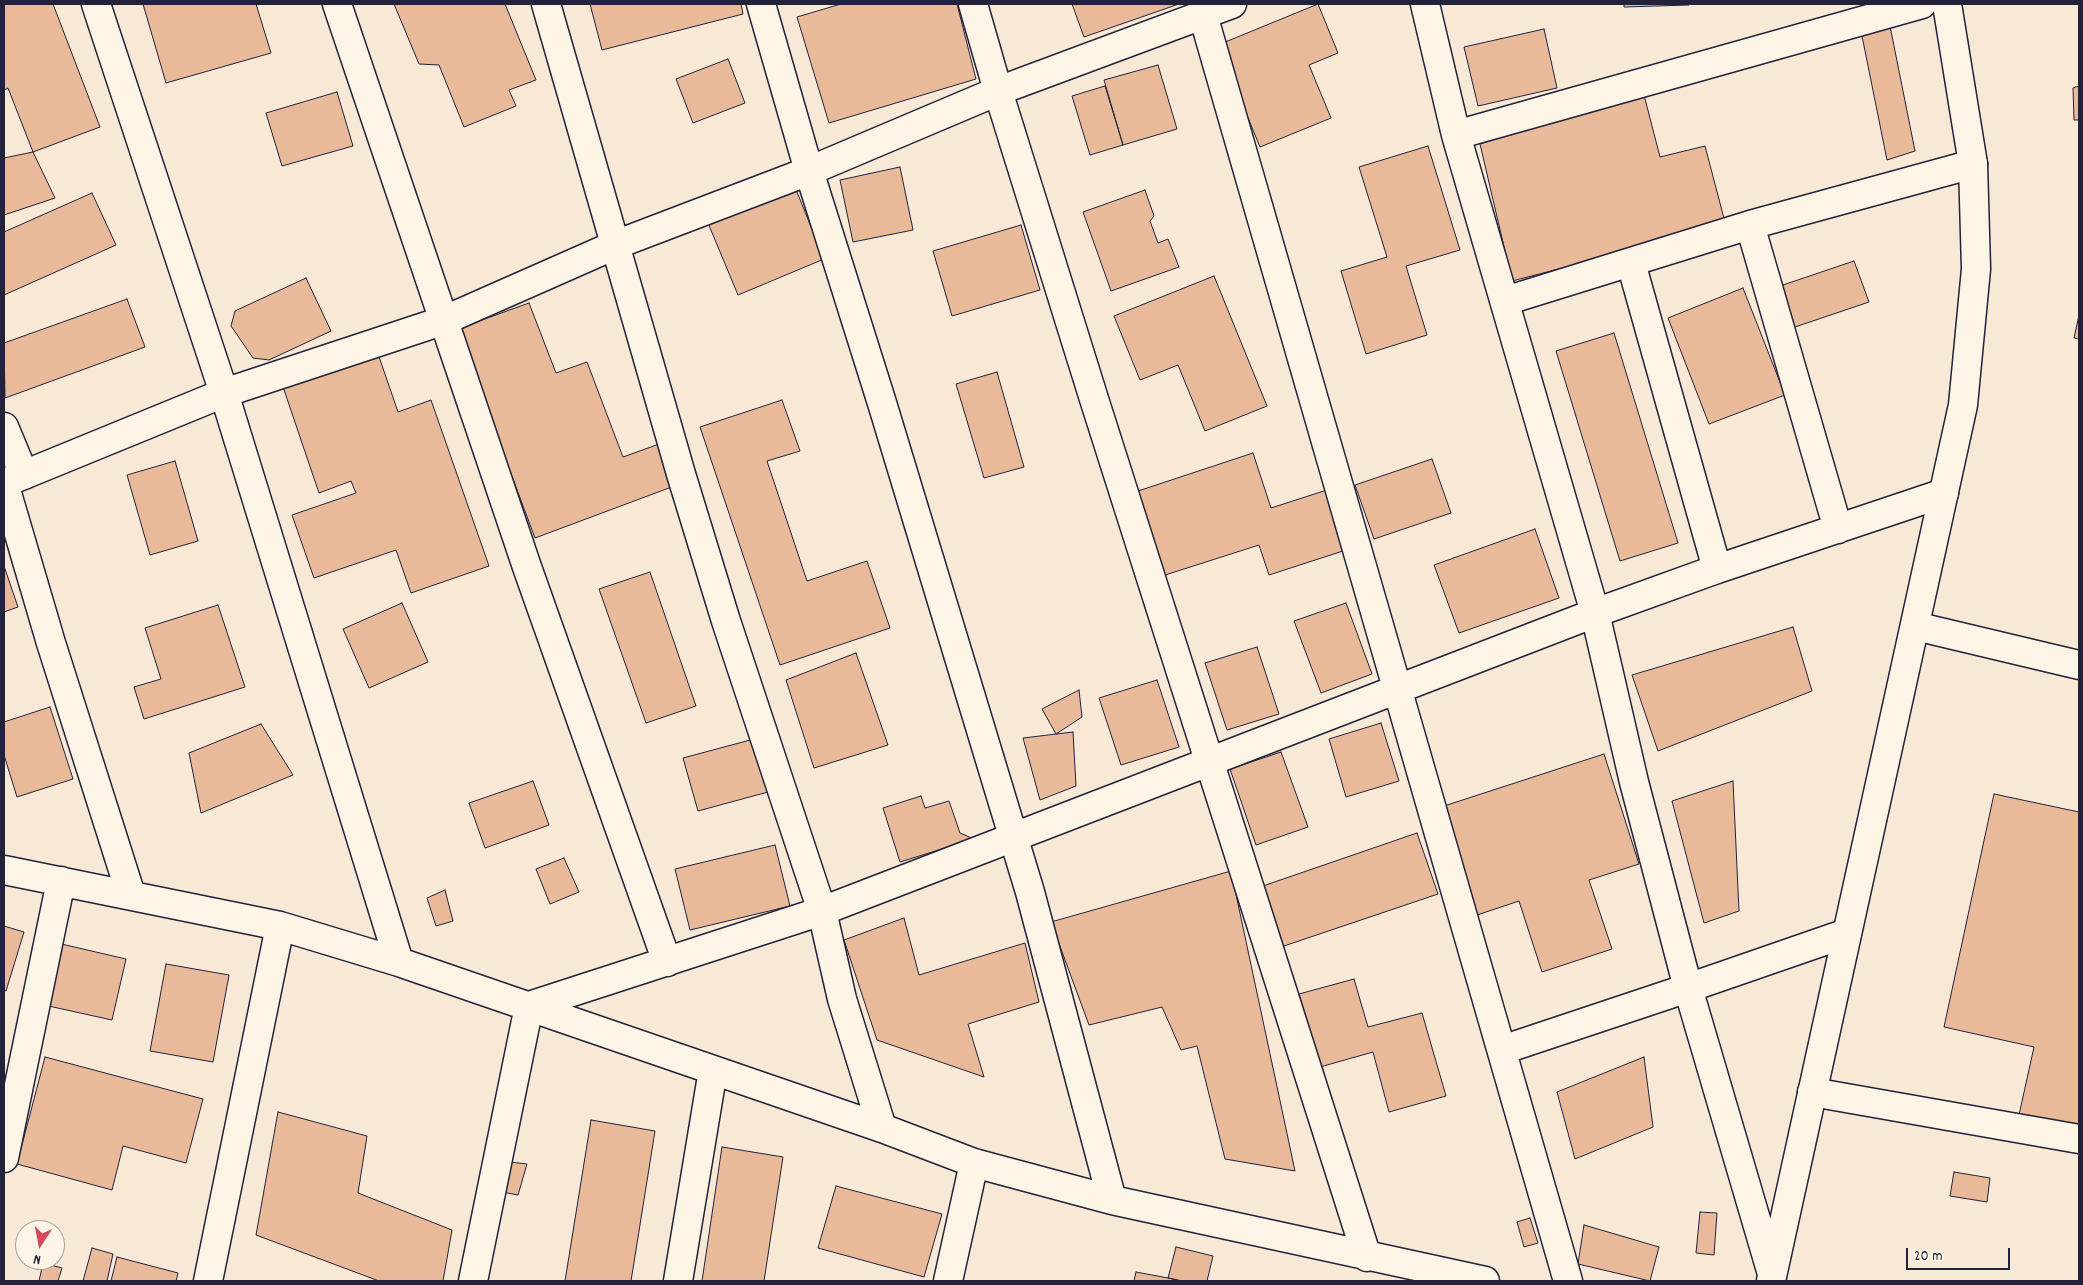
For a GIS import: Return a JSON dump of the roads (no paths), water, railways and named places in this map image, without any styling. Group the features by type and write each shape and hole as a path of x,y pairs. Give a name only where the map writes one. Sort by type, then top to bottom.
{"street":[{"path":"96,4 224,393 399,962"},
{"path":"337,4 527,567 666,962"},
{"path":"546,4 692,510 822,911 842,999 882,1128"},
{"path":"762,4 810,172 1030,892 1112,1200"},
{"path":"973,4 998,91 1097,409 1367,1257"},
{"path":"1425,4 1456,135 1595,613 1634,782 1688,988 1771,1278"},
{"path":"1456,135 1922,4"},
{"path":"1771,1278 1963,405 1976,269 1973,164 1947,4"},
{"path":"10,480 224,393 445,320 615,245 810,172 998,91 1221,7 1397,689 1568,1281"},
{"path":"1505,302 1750,225 1973,164"},
{"path":"1750,225 1838,529"},
{"path":"1630,263 1717,568"},
{"path":"4,427 10,480 51,643 131,896"},
{"path":"529,1006 822,911 1595,613 1717,568 1944,494"},
{"path":"1915,626 2079,665"},
{"path":"4,870 280,926 399,962 529,1006 882,1128 974,1163 1112,1200 1367,1257 1485,1281"},
{"path":"4,1158 61,881"},
{"path":"208,1281 280,926"},
{"path":"1502,1050 1846,933"},
{"path":"473,1281 529,1006"},
{"path":"678,1281 713,1070"},
{"path":"1812,1092 2079,1139"},
{"path":"948,1281 974,1163"}]}
